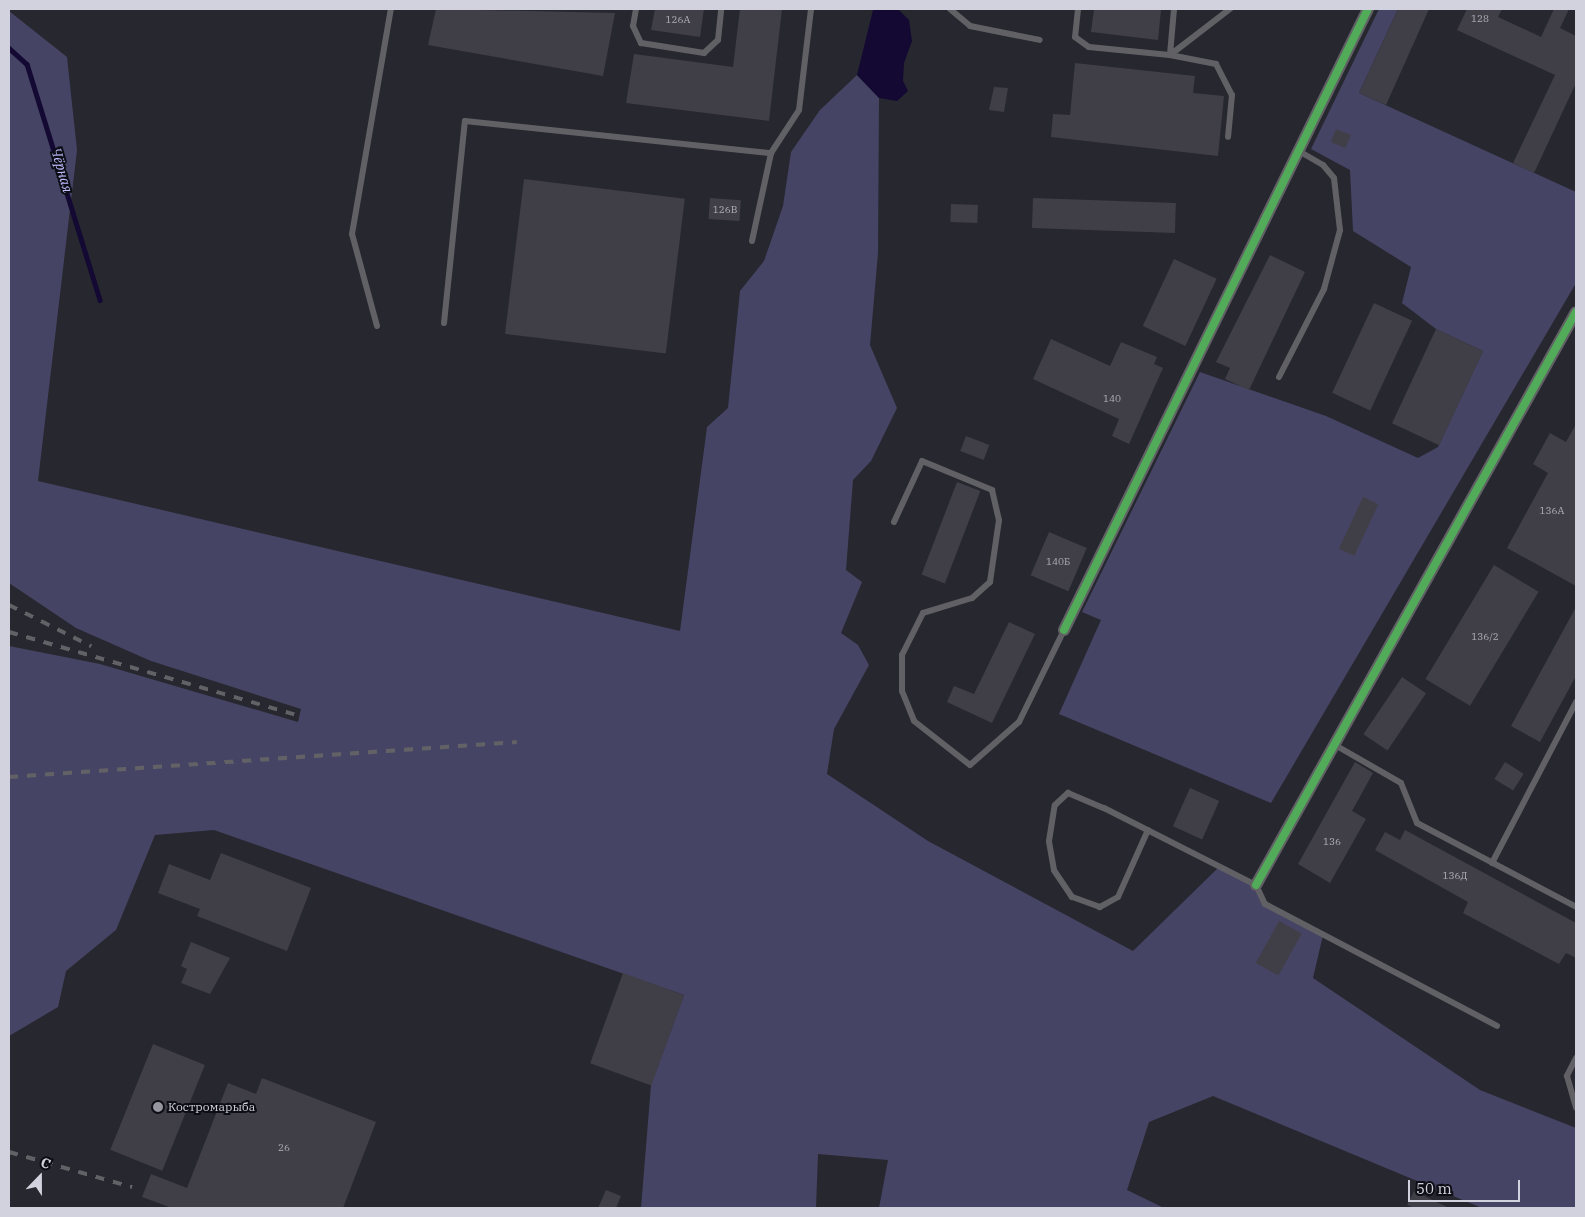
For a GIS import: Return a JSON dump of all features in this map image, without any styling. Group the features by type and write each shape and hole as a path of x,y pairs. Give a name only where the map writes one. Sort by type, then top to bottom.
{"street":[{"path":"1064,630 1368,9"},
{"path":"1256,885 1576,312"}],"lane":[{"path":"377,326 352,234 391,9"},
{"path":"636,9 633,26 641,43 704,53 718,40 722,9"},
{"path":"752,241 771,153 798,110 811,9"},
{"path":"950,9 970,26 1040,40"},
{"path":"1078,9 1074,37 1089,47 1170,55 1216,64 1232,95 1228,137"},
{"path":"1170,55 1174,9"},
{"path":"1170,55 1230,9"},
{"path":"444,323 466,121 771,153"},
{"path":"1279,377 1324,289 1340,230 1334,178 1323,165 1299,151"},
{"path":"894,522 922,461 992,490 999,520 990,582 972,598 923,614 902,655 902,691 914,721 970,765 1019,722 1064,630"},
{"path":"1492,863 1576,702"},
{"path":"1334,745 1401,783 1417,823 1576,907"},
{"path":"1148,830 1118,897 1100,907 1072,897 1054,870 1048,841 1055,805 1068,793 1148,830 1256,885 1265,904 1497,1026"},
{"path":"1576,1058 1567,1076 1576,1108"}],"shaded area":[{"path":"898,9 909,20 912,41 904,63 903,81 908,91 897,101 879,98 857,75 873,10"},
{"path":"1379,9 1398,9 1359,93 1576,192 1576,283 1271,803 1059,714 1101,620 1082,612 1200,372 1326,416 1418,458 1438,447 1483,351 1436,329 1402,303 1411,267 1353,231 1350,170 1311,149"},
{"path":"9,11 67,57 77,150 38,481 680,631 707,427 728,408 740,291 764,261 783,206 791,152 820,110 857,75 879,98 878,253 870,345 897,408 871,461 853,480 846,570 862,582 841,633 858,645 869,665 834,729 827,774 928,841 1133,951 1220,866 1256,885 1265,904 1323,935 1313,978 1480,1090 1576,1128 1576,1208 1482,1208 1213,1096 1149,1122 1127,1190 1164,1208 879,1208 888,1160 818,1154 816,1208 641,1208 651,1085 684,995 214,830 155,835 116,930 66,971 58,1007 9,1036 9,646 100,664 298,722 301,709 151,661 76,628 9,583"}],"building":[{"path":"436,9 615,13 603,76 428,45"},
{"path":"655,9 704,9 700,37 651,30"},
{"path":"740,9 782,9 769,121 626,103 634,54 733,67"},
{"path":"1094,9 1161,10 1158,40 1091,32"},
{"path":"1398,9 1429,9 1386,105 1359,93"},
{"path":"1467,9 1502,9 1498,17 1541,37 1554,9 1569,9 1560,28 1576,36 1576,83 1534,173 1513,163 1555,75 1457,30"},
{"path":"1075,63 1195,76 1193,93 1224,96 1218,156 1051,137 1053,114 1070,115"},
{"path":"994,87 1008,88 1004,112 989,110"},
{"path":"1336,129 1351,135 1346,148 1331,142"},
{"path":"524,179 685,199 666,354 505,334"},
{"path":"710,198 741,200 739,221 709,219"},
{"path":"1033,198 1176,203 1175,233 1032,228"},
{"path":"951,204 978,205 977,223 950,222"},
{"path":"1270,255 1305,272 1249,390 1225,379 1230,368 1216,362"},
{"path":"1174,259 1217,279 1185,346 1143,326"},
{"path":"1374,303 1412,321 1370,410 1332,393"},
{"path":"1436,329 1483,351 1439,445 1392,423"},
{"path":"1051,339 1110,366 1121,342 1157,357 1154,364 1163,368 1129,444 1112,436 1119,419 1033,379"},
{"path":"1576,424 1576,586 1507,548 1548,473 1533,464 1550,433 1566,442"},
{"path":"966,436 989,445 984,460 960,451"},
{"path":"957,482 980,491 945,583 922,574"},
{"path":"1363,497 1378,504 1354,556 1339,549"},
{"path":"1049,532 1087,548 1068,591 1031,575"},
{"path":"1494,565 1539,592 1470,706 1425,679"},
{"path":"1576,607 1576,676 1540,742 1511,726"},
{"path":"1009,622 1035,634 992,723 947,702 954,686 974,694"},
{"path":"1402,677 1426,693 1387,750 1363,734"},
{"path":"1355,762 1373,773 1352,811 1366,819 1330,883 1298,864"},
{"path":"1505,762 1524,774 1513,791 1494,779"},
{"path":"1190,788 1219,801 1202,839 1173,826"},
{"path":"1405,830 1576,923 1576,958 1566,953 1559,964 1463,913 1468,902 1375,850 1385,832 1400,840"},
{"path":"221,853 311,888 287,951 197,916 200,909 158,893 169,864 210,880"},
{"path":"1279,921 1302,934 1278,976 1256,963"},
{"path":"191,942 230,958 210,994 181,983 187,969 181,966"},
{"path":"623,973 684,995 651,1085 590,1063"},
{"name":"Костромарыба","path":"153,1044 205,1065 162,1171 110,1150"},
{"path":"262,1078 376,1122 343,1208 172,1208 142,1197 151,1174 187,1188 228,1083 256,1094"},
{"path":"606,1190 621,1196 616,1208 598,1208"},
{"path":"1414,1191 1449,1208 1414,1208 1407,1205"}],"waterway":[{"name":"Чёрная","path":"9,48 27,64 100,300"}],"railway":[{"path":"9,605 91,646"},
{"path":"9,632 294,714"},
{"path":"9,777 517,742"},
{"path":"9,1152 132,1187"}],"cycle path":[{"path":"1064,630 1368,9"},
{"path":"1256,885 1576,312"}],"place":[{"name":"Костромарыба","path":"158,1107"}]}
